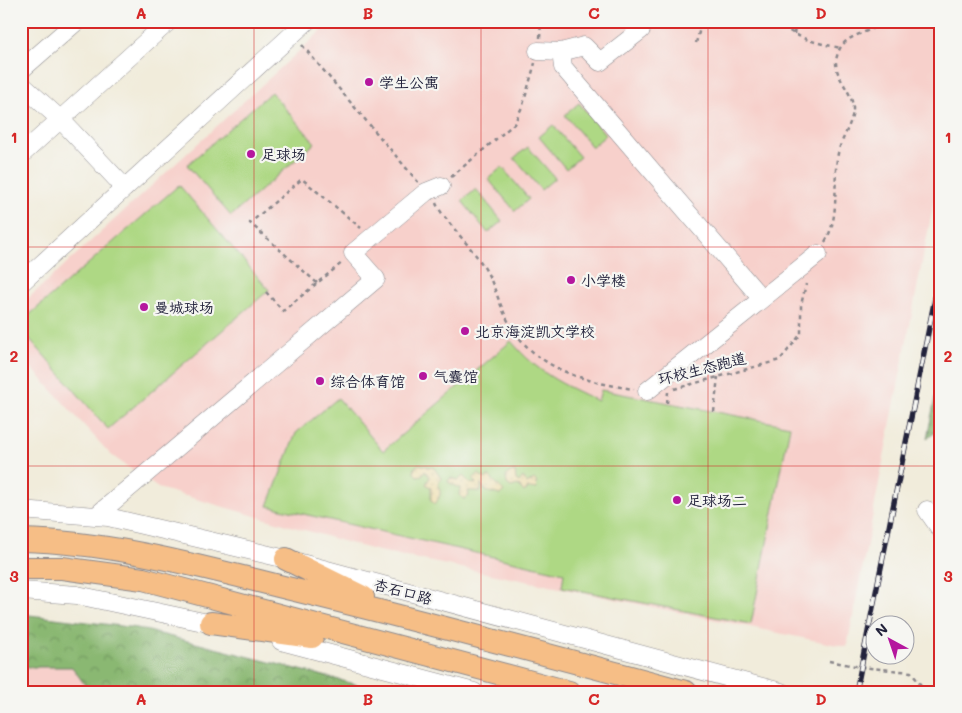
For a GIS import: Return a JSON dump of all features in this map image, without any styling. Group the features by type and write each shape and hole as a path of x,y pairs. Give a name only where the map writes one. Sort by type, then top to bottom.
{"main road":[{"name":"杏石口路","path":"21,540 60,541 147,554 402,616 686,692"},
{"path":"286,559 402,616"},
{"path":"21,568 62,568 142,579 569,692"},
{"path":"211,623 414,652"}],"street":[{"path":"21,70 76,21"},
{"path":"21,155 169,21"},
{"path":"21,283 307,21"},
{"path":"538,51 561,52 584,46 600,62 641,30 644,21"},
{"path":"561,52 563,67 761,298"},
{"path":"21,84 61,120 125,188"},
{"path":"96,516 376,279 353,253 433,189"},
{"path":"647,391 818,254"},
{"name":"杏石口路","path":"21,510 108,517 286,559 782,692"},
{"path":"927,510 941,530"},
{"path":"21,591 77,596 211,623 474,692"}],"path":[{"path":"293,34 433,189 514,124 523,105 538,51 541,21"},
{"path":"696,43 702,21"},
{"path":"777,21 794,34 814,43 841,48"},
{"path":"794,34 796,21"},
{"path":"871,28 872,21"},
{"path":"818,254 832,229 839,151 853,109 851,99 835,67 838,52 844,42 884,21"},
{"path":"317,283 250,222 302,179 372,237"},
{"name":"环校生态跑道","path":"433,189 437,207 482,264 508,321 521,342 535,356 575,376 594,383 647,391 668,391 780,360 792,348 801,334 801,305 806,282"},
{"path":"266,292 283,311 353,253"},
{"path":"714,412 718,377"},
{"path":"668,391 668,403"},
{"path":"829,660 861,667 911,672 926,692 941,682"}],"shaded area":[{"name":"北京海淀凯文学校","path":"332,21 941,21 941,165 847,647 374,550 158,488 111,455 21,356 21,305"},
{"path":"21,667 72,667 90,692 21,692"}],"green space":[{"name":"足球场","path":"271,92 315,143 231,216 187,165"},
{"path":"579,103 606,135 592,147 565,115"},
{"path":"553,125 580,157 566,169 539,137"},
{"path":"528,147 555,178 541,190 514,158"},
{"path":"502,167 529,199 515,211 488,179"},
{"name":"曼城球场","path":"179,185 269,290 108,429 21,329 21,322"},
{"path":"476,189 502,221 488,233 462,201"},
{"path":"511,341 531,362 551,377 598,401 601,390 790,426 751,624 562,587 564,573 268,506 296,433 338,398 383,451"},
{"path":"941,369 941,429 927,438"},
{"path":"21,614 137,628 386,692 90,692 72,667 21,667"}],"sand":[{"path":"419,464 434,468 441,478 438,485 440,495 435,504 431,501 431,488 426,484 430,477 425,471 422,475 417,476 414,473 415,467"},
{"path":"510,472 515,472 516,480 519,482 523,477 527,484 534,479 537,489 529,488 524,492 518,485 511,487 507,484 506,477"},
{"path":"478,474 485,479 489,476 504,491 500,495 486,491 481,484 481,491 468,491 469,496 464,499 459,495 460,488 448,482 450,478 459,480 463,476 470,483 476,484 473,479"}],"railway":[{"path":"856,692 941,268"}],"place":[{"name":"学生公寓","path":"369,82"},
{"name":"足球场","path":"251,154"},
{"name":"小学楼","path":"571,280"},
{"name":"曼城球场","path":"144,307"},
{"name":"北京海淀凯文学校","path":"465,331"},
{"name":"气囊馆","path":"423,376"},
{"name":"综合体育馆","path":"320,381"},
{"name":"足球场二","path":"677,500"}]}
